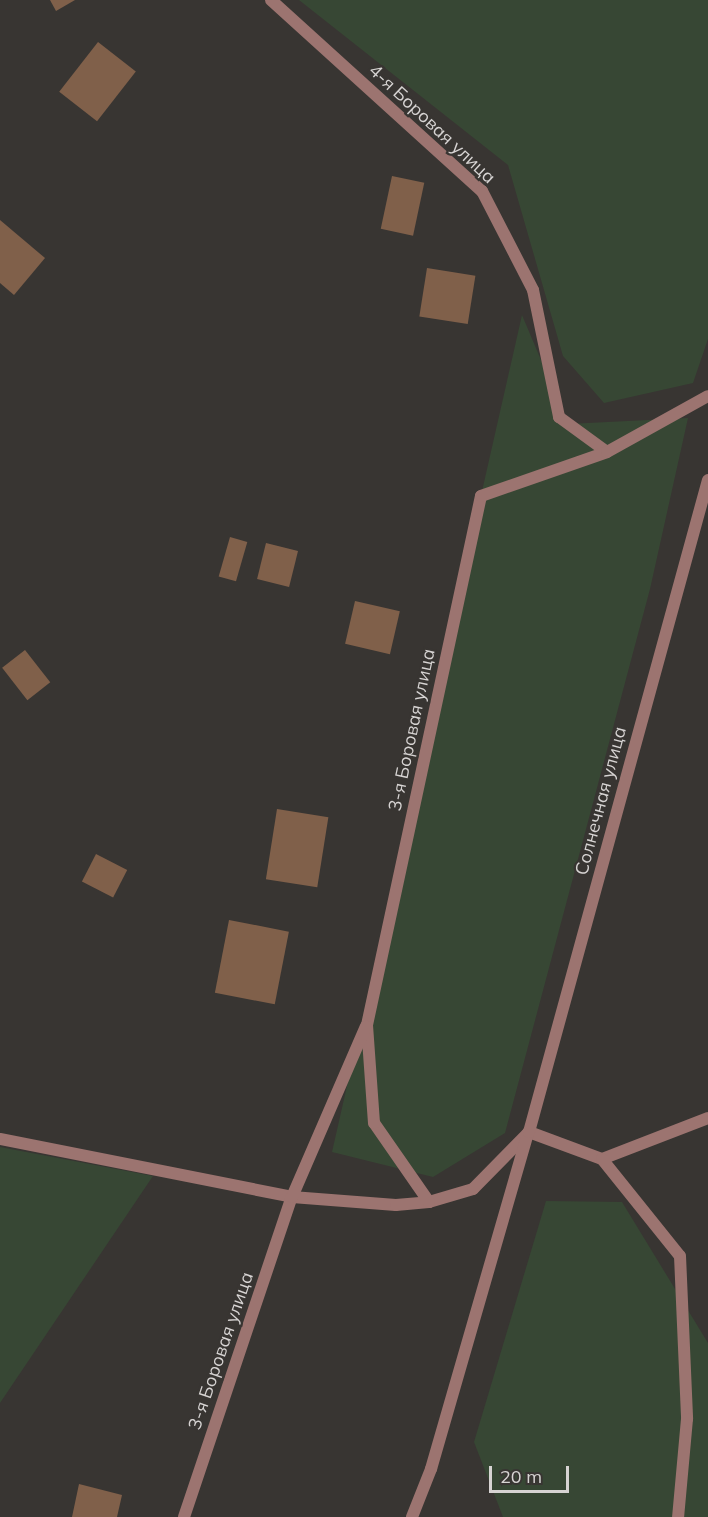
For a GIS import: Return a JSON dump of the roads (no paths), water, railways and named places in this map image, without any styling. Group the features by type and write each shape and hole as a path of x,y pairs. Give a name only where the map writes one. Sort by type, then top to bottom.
{"street":[{"name":"4-я Боровая улица","path":"271,0 482,191 533,290 559,417 607,452"},
{"name":"3-я Боровая улица","path":"184,1517 292,1197 367,1025 482,496 607,452 708,396"},
{"name":"Солнечная улица","path":"412,1517 431,1469 529,1132 708,480"},
{"name":"3-я Боровая улица","path":"367,1025 374,1123 429,1202"},
{"path":"602,1159 708,1118"},
{"path":"0,1139 292,1197 396,1205 429,1202 473,1189 529,1132 602,1159 680,1256 687,1419 678,1517"}]}
